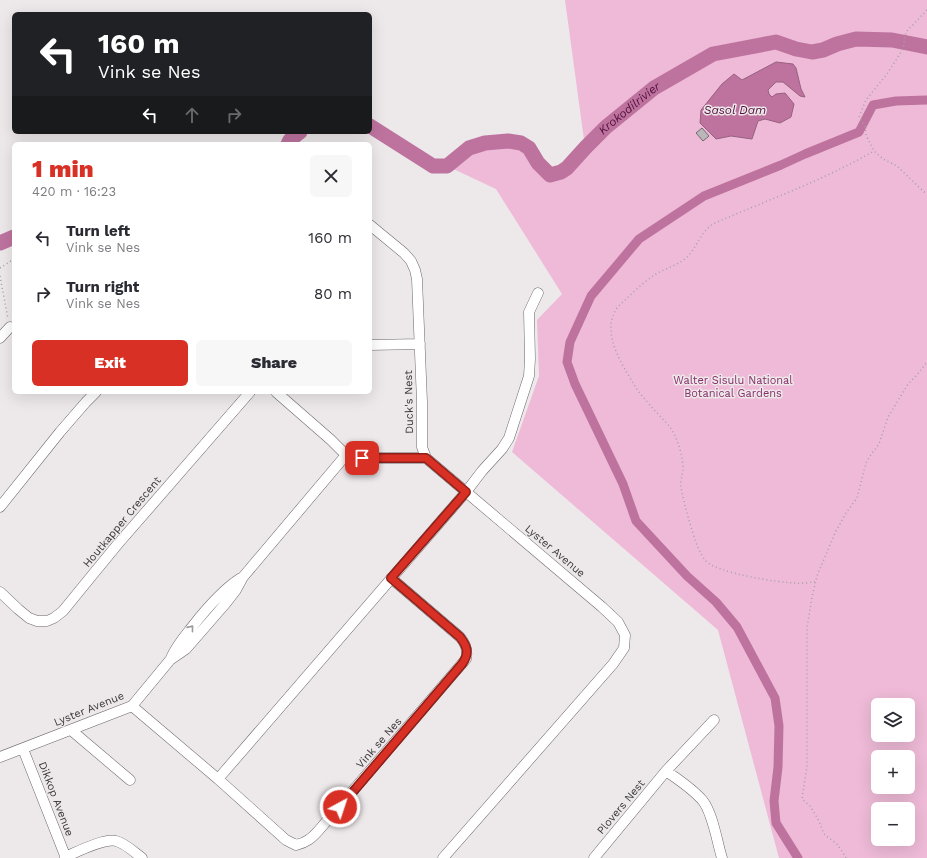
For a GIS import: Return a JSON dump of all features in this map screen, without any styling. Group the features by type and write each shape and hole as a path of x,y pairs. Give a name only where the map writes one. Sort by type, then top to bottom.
{"street":[{"name":"Duck's Nest","path":"372,227 404,253 411,261 415,270 418,290 422,447 426,458"},
{"path":"218,779 502,449 509,438 529,376 530,312 538,293"},
{"path":"0,338 10,327"},
{"path":"372,345 420,344"},
{"path":"0,507 69,422 94,394"},
{"name":"Houtkapper Crescent","path":"0,592 29,618 37,621 54,618 62,611 117,545 248,394"},
{"path":"278,394 332,440 346,455 362,458 426,458"},
{"name":"Lyster Avenue","path":"0,757 132,706 170,660 179,643 200,616 233,583 243,577 346,455"},
{"name":"Lyster Avenue","path":"426,458 602,607 618,622 625,634 624,648 612,664 443,858"},
{"name":"Vink se Nes","path":"132,706 218,779 286,840 296,845 306,842 320,830 466,659 466,647 460,637 391,578"},
{"name":"Plovers Nest","path":"594,858 666,771 714,720"},
{"path":"71,730 130,780"},
{"name":"Dikkop Avenue","path":"23,749 66,858"},
{"path":"666,771 704,802 711,819 722,858"},
{"path":"66,858 97,844 110,841 121,843 142,858"}],"path":[{"path":"927,10 906,32 904,49 887,74 866,100 859,117 865,126 866,135 874,151 884,159 897,166 924,192 927,192"},
{"path":"816,582 798,584 758,578 721,569 705,560 698,548 688,517 681,487 681,451 670,427 637,389 623,365 613,344 611,320 617,308 647,281 656,274 689,255 709,226 810,183 859,160 874,151"},
{"path":"0,268 12,260"},
{"path":"0,276 10,327"},
{"path":"846,858 838,845 824,834 818,819 810,806 802,799 807,766 807,628 817,576 835,533 846,513 857,498 866,464 879,444 888,417 908,384 927,362"}],"green space":[{"name":"Walter Sisulu National Botanical Gardens","path":"565,0 927,0 927,858 779,858 718,630 512,452 539,376 537,320 562,294 496,189 447,166 464,149 485,143 521,143 551,175 564,170 585,147"}],"water":[{"name":"Sasol Dam","path":"776,62 793,64 796,68 801,89 805,97 800,96 783,82 776,82 768,90 772,97 776,94 785,93 794,104 791,117 780,123 765,119 758,121 752,139 731,136 716,139 700,123 701,110 722,84 734,74 742,80"}],"building":[{"path":"702,128 709,136 703,141 696,133"}],"waterway":[{"name":"Krokodilrivier","path":"372,127 433,166 447,166 469,148 485,143 508,141 521,143 529,148 538,163 550,175 561,172 567,168 606,127 654,88 713,54 776,42 796,49 812,52 856,39 892,40 927,47"},
{"path":"798,858 776,823 774,801 778,767 779,726 775,698 737,627 716,602 687,576 636,521 623,484 575,384 567,362 570,342 591,296 639,239 704,196 859,132 873,105 896,101 927,100"},
{"name":"Krokodilrivier","path":"289,142 298,134"},
{"name":"Krokodilrivier","path":"0,243 12,238"}],"route":[{"path":"340,807 462,664 466,659 467,653 466,647 460,637 391,578 466,492 426,458 362,458"}]}
